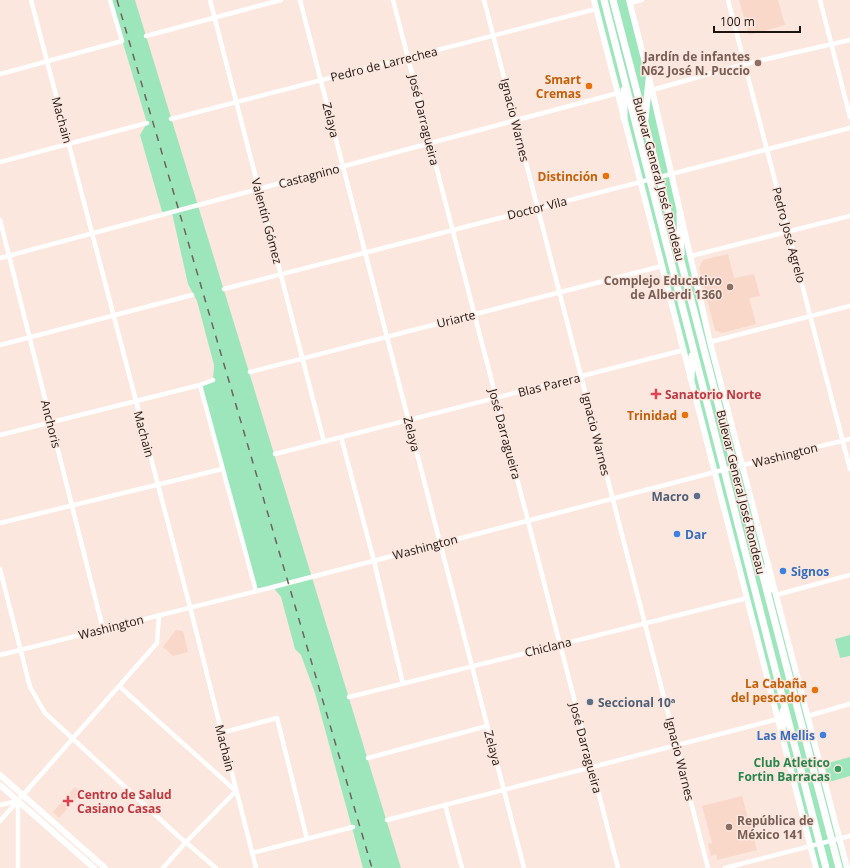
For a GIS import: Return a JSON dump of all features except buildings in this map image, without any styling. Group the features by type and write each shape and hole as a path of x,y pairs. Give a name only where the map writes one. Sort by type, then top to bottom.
{"main road":[{"name":"Bulevar General José Rondeau","path":"594,0 816,868"},
{"name":"Bulevar General José Rondeau","path":"604,0 826,868"},
{"name":"Bulevar General José Rondeau","path":"613,0 682,266 768,565 808,716 836,839 839,868"},
{"name":"Bulevar General José Rondeau","path":"629,2 652,90 691,256 692,271 740,466 770,604 836,839 847,868"},
{"path":"623,76 624,118"},
{"path":"645,125 649,80"},
{"path":"680,213 682,266"},
{"path":"691,378 693,350"},
{"path":"768,565 770,604"},
{"path":"782,736 783,701"},
{"path":"0,775 105,868"},
{"path":"0,785 94,868"}],"street":[{"name":"Machain","path":"31,0 190,607 256,868"},
{"path":"0,74 122,41 110,0"},
{"name":"Valentín Gómez","path":"210,0 324,442"},
{"path":"146,36 281,0"},
{"name":"Zelaya","path":"300,0 524,868"},
{"name":"José Darragueira","path":"393,0 618,868"},
{"name":"Ignacio Warnes","path":"484,0 708,868"},
{"path":"629,2 642,0"},
{"name":"Pedro José Agrelo","path":"728,0 850,469"},
{"path":"820,0 850,117"},
{"name":"Pedro de Larrechea","path":"172,119 596,9"},
{"path":"652,90 745,64 850,40"},
{"name":"Castagnino","path":"0,258 92,235 618,93"},
{"path":"0,162 147,123"},
{"name":"Doctor Vila","path":"224,289 850,128"},
{"path":"691,256 850,216"},
{"name":"Anchoris","path":"0,220 103,629"},
{"name":"Uriarte","path":"250,372 662,266"},
{"path":"0,345 114,317 192,295"},
{"path":"710,342 850,306"},
{"name":"Blas Parera","path":"275,454 684,350"},
{"path":"0,435 200,385 214,380"},
{"path":"200,385 256,591"},
{"path":"341,437 374,560 403,684"},
{"name":"Washington","path":"0,655 256,591 724,469 850,439"},
{"path":"0,523 222,469"},
{"path":"0,569 19,650 30,688 45,713 216,868"},
{"path":"776,595 850,575"},
{"name":"Chiclana","path":"350,697 747,598"},
{"path":"0,821 157,643 160,615"},
{"path":"119,686 236,791 163,868"},
{"path":"808,716 850,704"},
{"path":"221,733 277,718 307,839"},
{"path":"387,820 778,719"},
{"path":"368,758 487,726"},
{"path":"0,805 18,801"},
{"path":"18,801 18,868"},
{"path":"445,805 462,868"},
{"path":"252,854 353,827"},
{"path":"725,868 850,836"}],"shaded area":[{"path":"739,0 778,0 785,25 749,35"},
{"name":"Complejo Educativo de Alberdi 1360","path":"728,254 734,278 754,274 760,296 749,298 756,324 722,333 715,330 699,268 703,260"},
{"path":"176,630 183,631 188,652 173,656 163,647"},
{"name":"Centro de Salud Casiano Casas","path":"75,787 81,793 59,818 53,812"},
{"name":"República de México 141","path":"742,796 757,850 717,860 716,854 711,856 708,844 712,843 702,806"}],"green space":[{"path":"110,0 135,0 401,868 363,868 315,693 301,655 295,649 281,597 273,587 256,591 200,385 213,380 214,365 197,301 188,284 172,213 163,215 140,135 147,123"},
{"path":"594,0 629,0 680,213 847,868 816,868"},
{"path":"850,635 850,656 840,658 835,639"},
{"name":"Club Atletico Fortin Barracas","path":"850,757 850,776 829,782 824,764"}],"railway":[{"path":"117,0 372,868"}],"place":[{"name":"Jardín de infantes N62 José N. Puccio","path":"758,63"},
{"name":"Smart Cremas","path":"589,86"},
{"name":"Distinción","path":"606,176"},
{"name":"Complejo Educativo de Alberdi 1360","path":"730,287"},
{"name":"Sanatorio Norte","path":"656,394"},
{"name":"Trinidad","path":"685,415"},
{"name":"Macro","path":"697,496"},
{"name":"Dar","path":"677,534"},
{"name":"Signos","path":"783,571"},
{"name":"La Cabaña del pescador","path":"815,690"},
{"name":"Seccional 10ª","path":"590,702"},
{"name":"Las Mellis","path":"823,735"},
{"name":"Club Atletico Fortin Barracas","path":"838,769"},
{"name":"Centro de Salud Casiano Casas","path":"68,801"},
{"name":"República de México 141","path":"729,827"}]}
